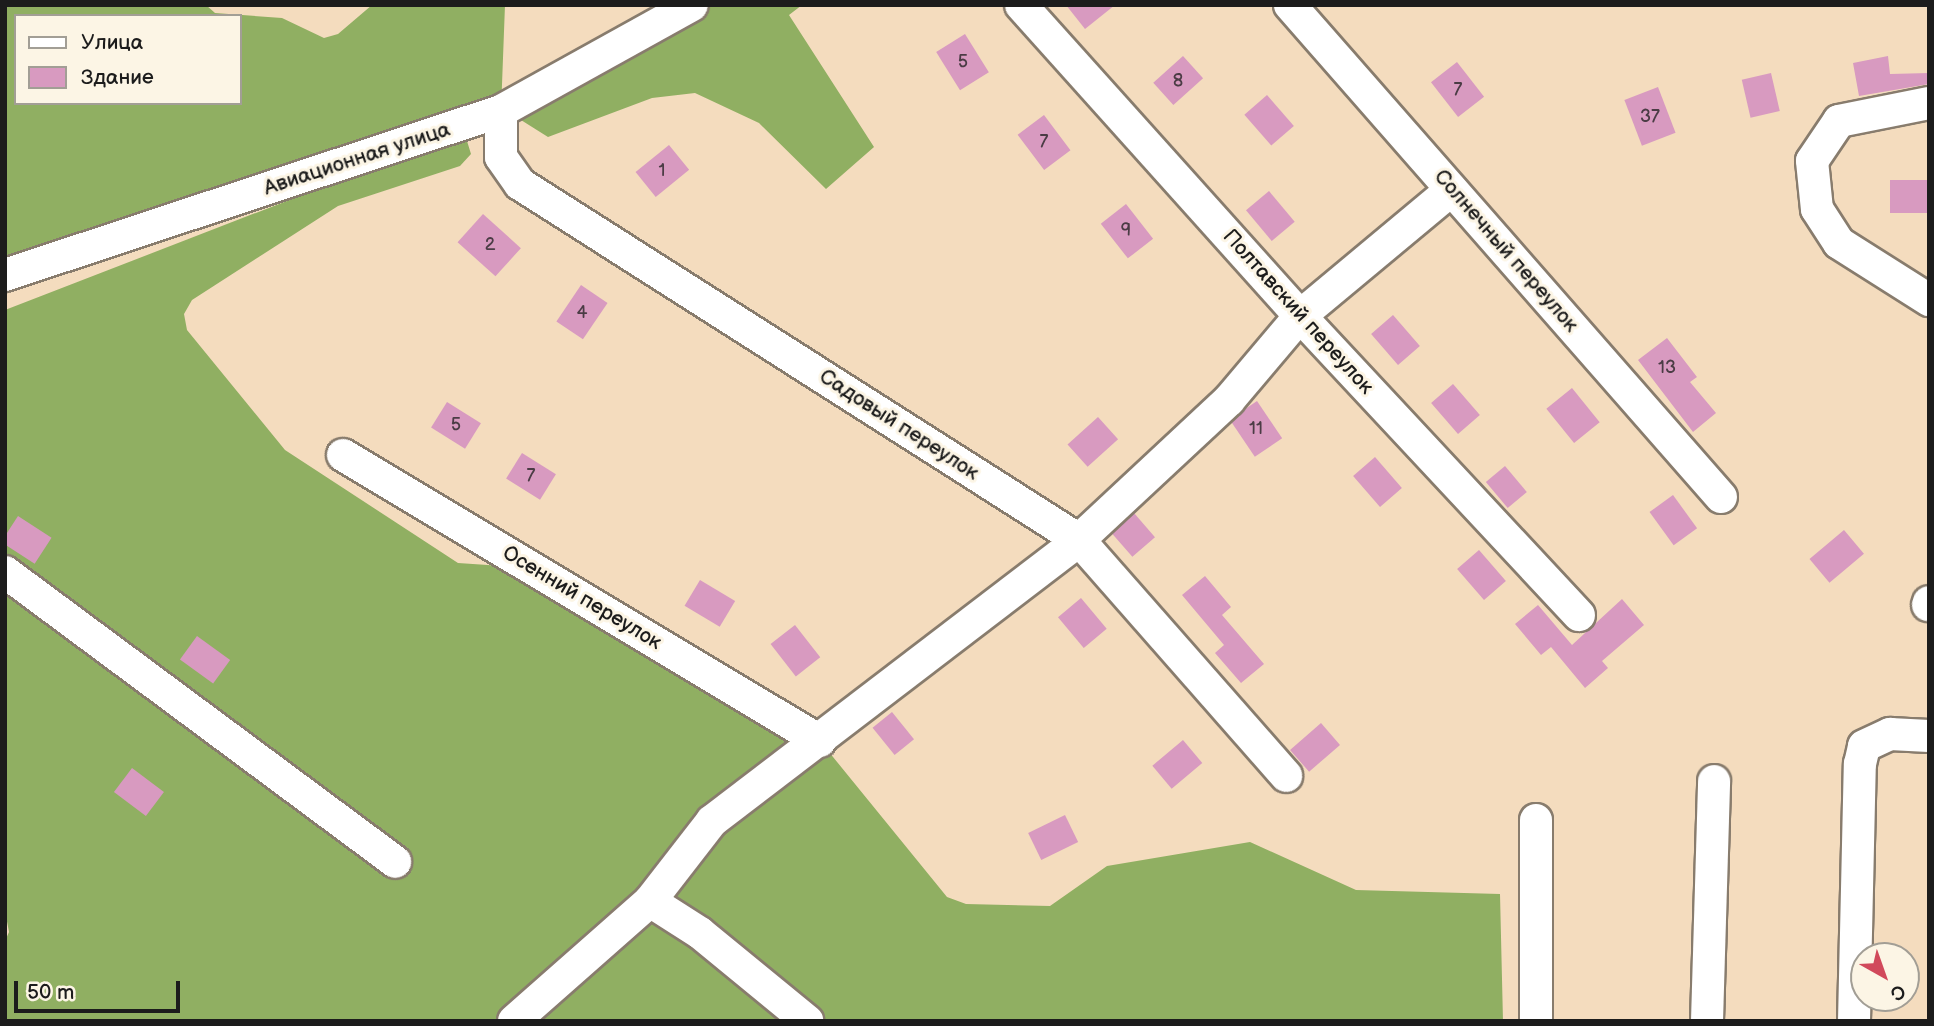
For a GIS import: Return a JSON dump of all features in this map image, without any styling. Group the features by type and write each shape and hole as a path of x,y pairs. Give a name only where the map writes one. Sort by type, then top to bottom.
{"street":[{"name":"Авиационная улица","path":"5,275 501,111 692,5"},
{"name":"Полтавский переулок","path":"1021,5 1300,316 1579,615"},
{"name":"Солнечный переулок","path":"1290,5 1721,497"},
{"path":"1929,103 1839,121 1812,161 1817,209 1839,243 1929,300"},
{"name":"Садовый переулок","path":"501,111 501,157 520,184 1079,540 1286,776"},
{"path":"514,1021 650,901 712,821 820,741 1079,540 1229,400 1300,316 1451,190"},
{"name":"Осенний переулок","path":"344,455 820,741"},
{"path":"5,572 395,862"},
{"path":"1854,1021 1860,764 1864,746 1890,734 1929,736"},
{"path":"1707,1021 1714,781"},
{"path":"1536,820 1536,1021"},
{"path":"650,901 700,933 807,1021"}],"green space":[{"path":"5,5 206,5 215,13 228,14 14,14 14,105 242,105 242,15 282,18 324,38 338,34 372,5 505,5 501,111 5,283"},
{"path":"710,5 802,5 789,15 874,147 826,189 759,123 695,93 652,98 548,137 513,115 659,41"},
{"path":"452,137 467,141 471,154 460,166 338,206 192,300 184,314 187,330 285,450 458,563 531,568 820,741 947,897 966,904 1050,906 1107,866 1250,842 1356,890 1500,894 1503,1021 5,1021 5,941 9,932 5,911 5,310"}],"building":[{"path":"1066,5 1115,5 1085,29"},
{"path":"965,34 989,72 960,90 936,52"},
{"path":"1183,56 1203,78 1173,105 1153,83"},
{"path":"1888,56 1890,74 1929,73 1929,84 1859,96 1853,63"},
{"path":"1457,62 1484,97 1458,117 1431,82"},
{"path":"1771,73 1780,111 1751,118 1742,80"},
{"path":"1658,87 1676,133 1642,146 1624,100"},
{"path":"1267,95 1294,126 1271,146 1244,115"},
{"path":"1044,115 1070,150 1044,170 1018,135"},
{"path":"669,145 689,170 656,197 636,172"},
{"path":"1890,180 1929,180 1929,213 1890,213"},
{"path":"1269,191 1295,222 1272,241 1246,210"},
{"path":"1126,204 1153,239 1128,258 1101,224"},
{"path":"483,214 521,248 495,276 458,242"},
{"path":"581,285 608,303 583,339 556,321"},
{"path":"1393,315 1420,346 1398,365 1371,334"},
{"path":"1667,338 1697,377 1690,382 1716,413 1693,432 1638,360"},
{"path":"1453,384 1480,415 1458,434 1431,403"},
{"path":"1572,388 1600,422 1574,443 1546,409"},
{"path":"1257,401 1282,438 1255,457 1230,419"},
{"path":"447,402 481,423 465,449 431,427"},
{"path":"1098,417 1118,439 1088,467 1068,444"},
{"path":"522,453 556,474 540,500 506,478"},
{"path":"1375,457 1402,488 1380,507 1353,476"},
{"path":"1505,466 1527,492 1508,508 1486,482"},
{"path":"1673,495 1697,528 1674,545 1650,512"},
{"path":"1134,513 1155,537 1132,557 1111,533"},
{"path":"18,516 52,538 35,564 5,545 5,536"},
{"path":"1844,530 1864,554 1829,583 1810,559"},
{"path":"1479,550 1506,581 1484,600 1457,569"},
{"path":"1205,576 1231,607 1222,615 1264,664 1241,683 1215,653 1224,645 1182,595"},
{"path":"700,580 735,601 720,627 685,606"},
{"path":"1081,598 1107,629 1084,648 1058,617"},
{"path":"1622,599 1644,625 1602,661 1608,668 1585,688 1551,647 1541,655 1515,624 1538,605 1572,645"},
{"path":"795,625 820,657 796,676 771,644"},
{"path":"197,636 230,660 213,684 180,659"},
{"path":"892,712 914,739 895,755 873,728"},
{"path":"1321,723 1340,745 1309,772 1290,750"},
{"path":"1183,740 1202,763 1172,789 1152,766"},
{"path":"132,768 164,792 146,816 114,792"},
{"path":"1065,815 1078,842 1041,860 1028,833"}]}
